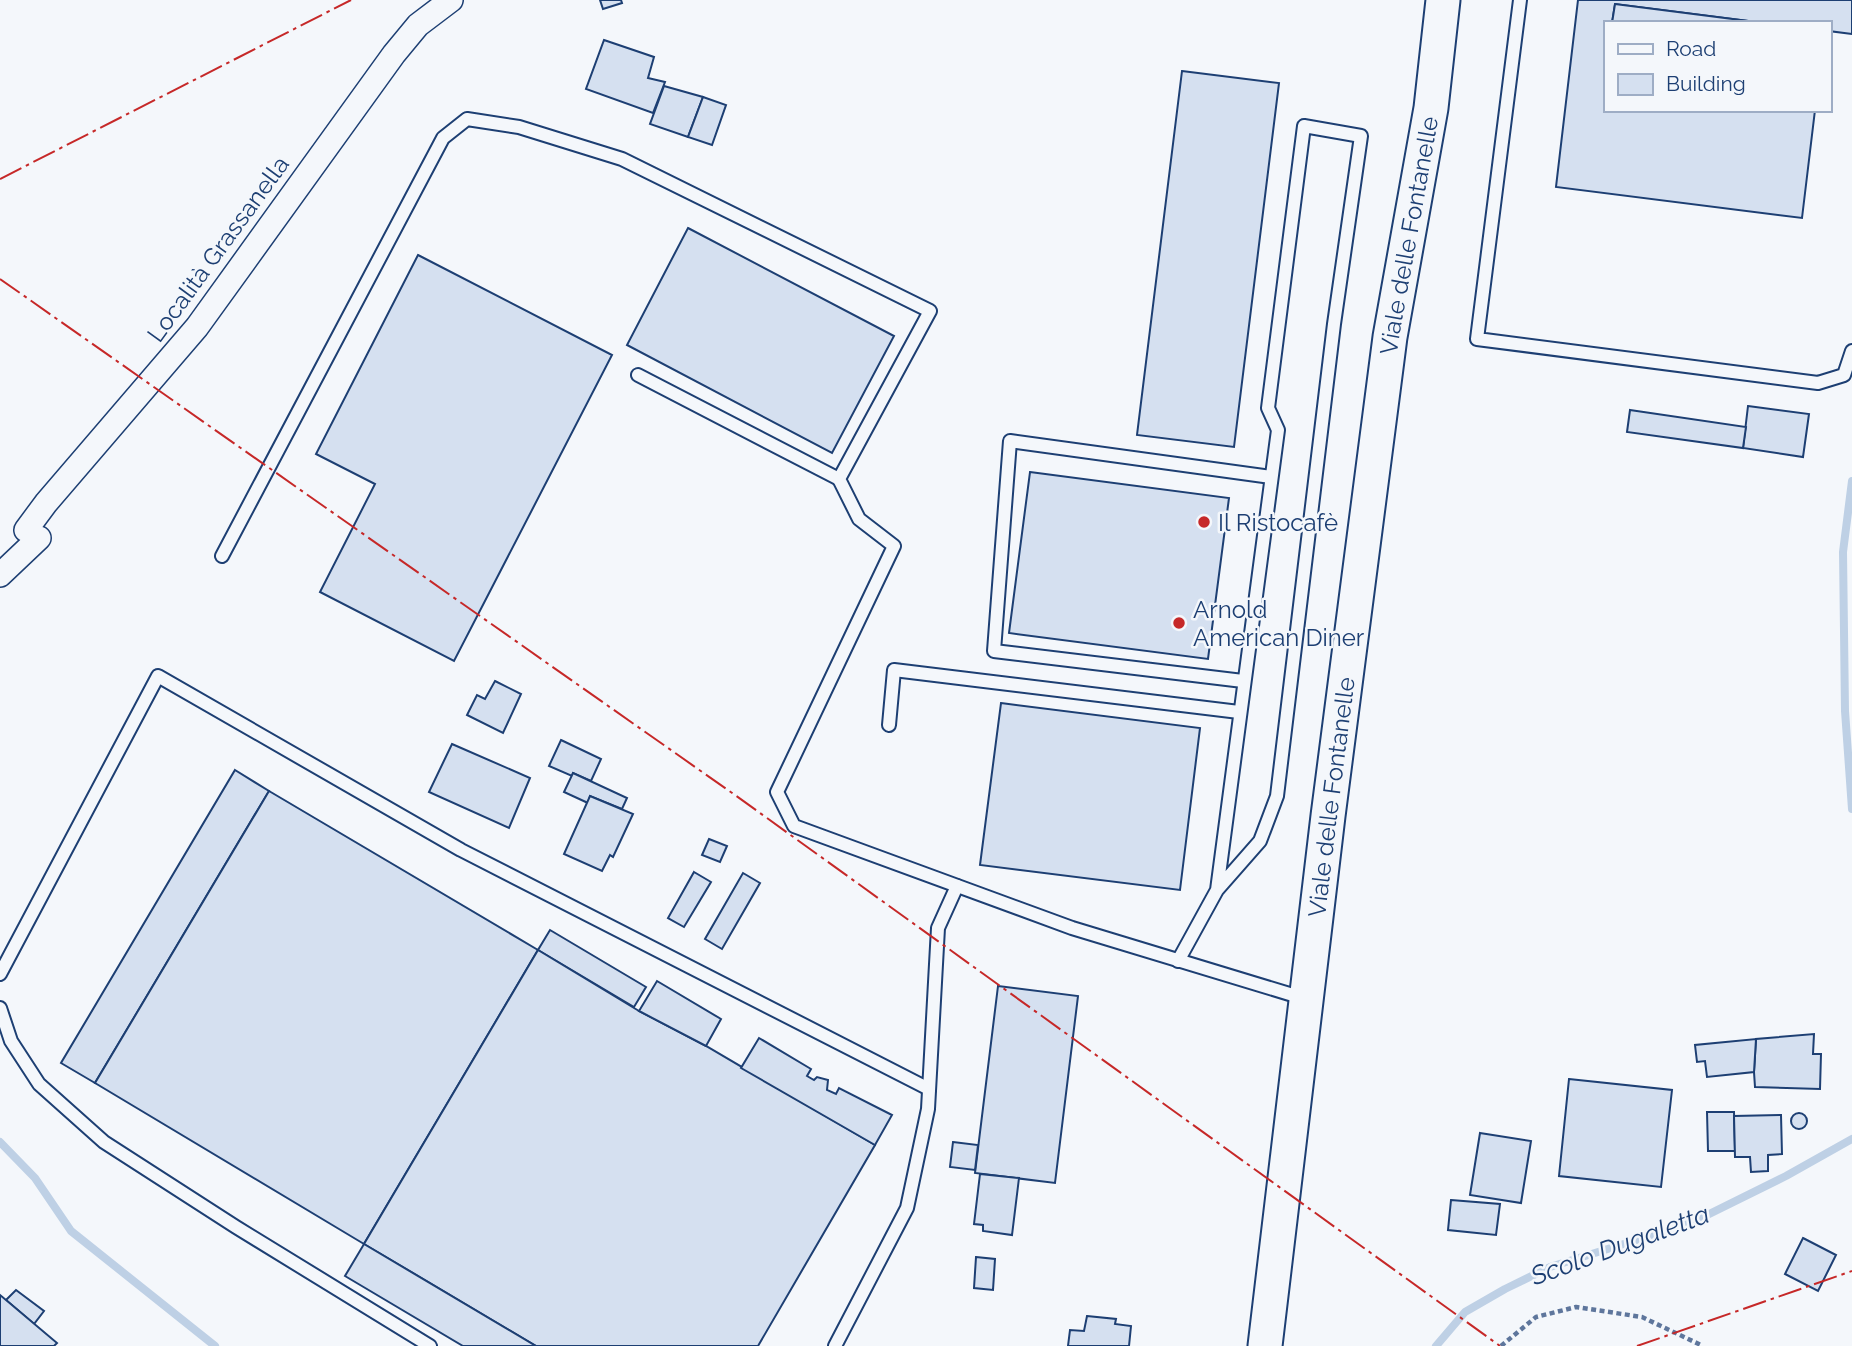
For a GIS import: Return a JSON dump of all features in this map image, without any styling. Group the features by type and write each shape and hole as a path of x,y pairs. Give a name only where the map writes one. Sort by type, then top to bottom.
{"main road":[{"name":"Viale delle Fontanelle","path":"1265,1346 1390,337 1431,108 1443,0"}],"street":[{"name":"Località Grassanella","path":"0,575 33,534 46,503 197,327 394,54 418,25 451,0"}],"lane":[{"path":"1520,0 1477,339 1818,383 1844,375 1852,351"},
{"path":"222,556 443,138 467,119 519,127 622,159 930,311 839,479"},
{"path":"1178,961 1217,890 1260,841 1278,796 1334,324 1361,136 1304,126 1268,408 1278,430 1217,890"},
{"path":"638,375 839,479 859,519 894,546 777,792 794,826 1072,928 1307,1000"},
{"path":"1243,681 994,651 1010,441 1271,477"},
{"path":"889,725 894,670 1239,712"},
{"path":"0,974 158,676 461,850 929,1089"},
{"path":"835,1346 906,1208 928,1109 938,928 957,886"},
{"path":"0,1008 11,1041 39,1084 104,1142 430,1346"}],"path":[{"path":"1501,1346 1536,1317 1576,1307 1642,1317 1703,1346"}],"building":[{"path":"600,0 621,0 622,3 603,9"},
{"path":"1578,0 1852,0 1852,34 1831,31 1831,21 1748,21 1615,4 1612,21 1604,21 1604,112 1815,112 1802,218 1556,187"},
{"path":"1615,4 1748,21 1612,21"},
{"path":"604,40 654,57 648,78 665,82 653,113 586,89"},
{"path":"1182,71 1279,83 1234,447 1137,435"},
{"path":"664,86 703,97 688,137 650,124"},
{"path":"703,97 726,105 712,145 688,137"},
{"path":"688,228 894,336 832,453 627,345"},
{"path":"418,255 612,355 454,661 320,592 375,484 316,454"},
{"path":"1748,406 1809,414 1803,457 1743,448"},
{"path":"1630,410 1746,427 1743,448 1627,432"},
{"path":"1030,472 1229,498 1208,659 1009,633"},
{"path":"495,681 521,694 503,733 467,715 477,695 485,699"},
{"path":"1001,703 1200,728 1180,890 980,865"},
{"path":"561,740 601,759 591,781 549,766"},
{"path":"452,744 530,778 509,828 429,792"},
{"path":"235,770 269,791 95,1083 61,1063"},
{"path":"573,773 627,798 622,809 590,796 588,803 564,792"},
{"path":"269,791 538,950 364,1244 95,1083"},
{"path":"590,796 633,814 613,857 610,855 602,871 564,854"},
{"path":"709,839 727,846 720,862 702,855"},
{"path":"694,872 711,882 684,927 668,918"},
{"path":"743,873 760,883 722,949 705,939"},
{"path":"550,930 646,987 634,1007 538,950"},
{"path":"538,950 639,1011 706,1046 875,1145 758,1346 536,1346 364,1244"},
{"path":"657,981 721,1019 706,1046 639,1011"},
{"path":"998,986 1078,996 1055,1183 975,1173"},
{"path":"1814,1034 1813,1054 1821,1054 1820,1089 1755,1087 1756,1039"},
{"path":"759,1038 811,1069 807,1076 814,1080 817,1077 828,1080 827,1090 836,1094 839,1088 892,1115 875,1145 741,1068"},
{"path":"1756,1039 1754,1072 1707,1077 1705,1061 1697,1062 1695,1045"},
{"path":"1569,1079 1672,1090 1661,1187 1559,1176"},
{"path":"1707,1112 1734,1112 1735,1151 1708,1151"},
{"path":"1796,1113 1802,1113 1807,1121 1805,1127 1796,1129 1791,1124 1791,1118"},
{"path":"1781,1115 1782,1154 1768,1155 1768,1171 1751,1172 1750,1157 1735,1157 1734,1116"},
{"path":"1480,1133 1531,1141 1521,1203 1470,1195"},
{"path":"953,1142 978,1145 975,1170 950,1167"},
{"path":"980,1174 1019,1178 1012,1235 983,1231 983,1225 974,1224"},
{"path":"1451,1200 1500,1204 1496,1235 1448,1230"},
{"path":"1803,1238 1836,1255 1818,1291 1785,1274"},
{"path":"364,1244 536,1346 463,1346 345,1276"},
{"path":"976,1257 995,1259 993,1290 974,1288"},
{"path":"16,1290 44,1311 34,1324 6,1300"},
{"path":"0,1295 57,1343 54,1346 0,1346"},
{"path":"1087,1316 1116,1319 1115,1324 1131,1326 1129,1346 1068,1346 1070,1330 1084,1331"}],"waterway":[{"path":"1852,481 1843,552 1845,711 1852,809"},
{"name":"Scolo Dugaletta","path":"1436,1346 1465,1312 1505,1289 1550,1267 1691,1223 1786,1176 1852,1139"},
{"name":"Scolo Dugaletta","path":"0,1142 35,1178 71,1231 215,1346"}],"power":[{"path":"0,179 351,0"},
{"path":"0,279 735,795 1500,1346"},
{"path":"1637,1346 1852,1271"}],"place":[{"name":"Il Ristocafè","path":"1204,522"},
{"name":"Arnold American Diner","path":"1179,623"}]}
